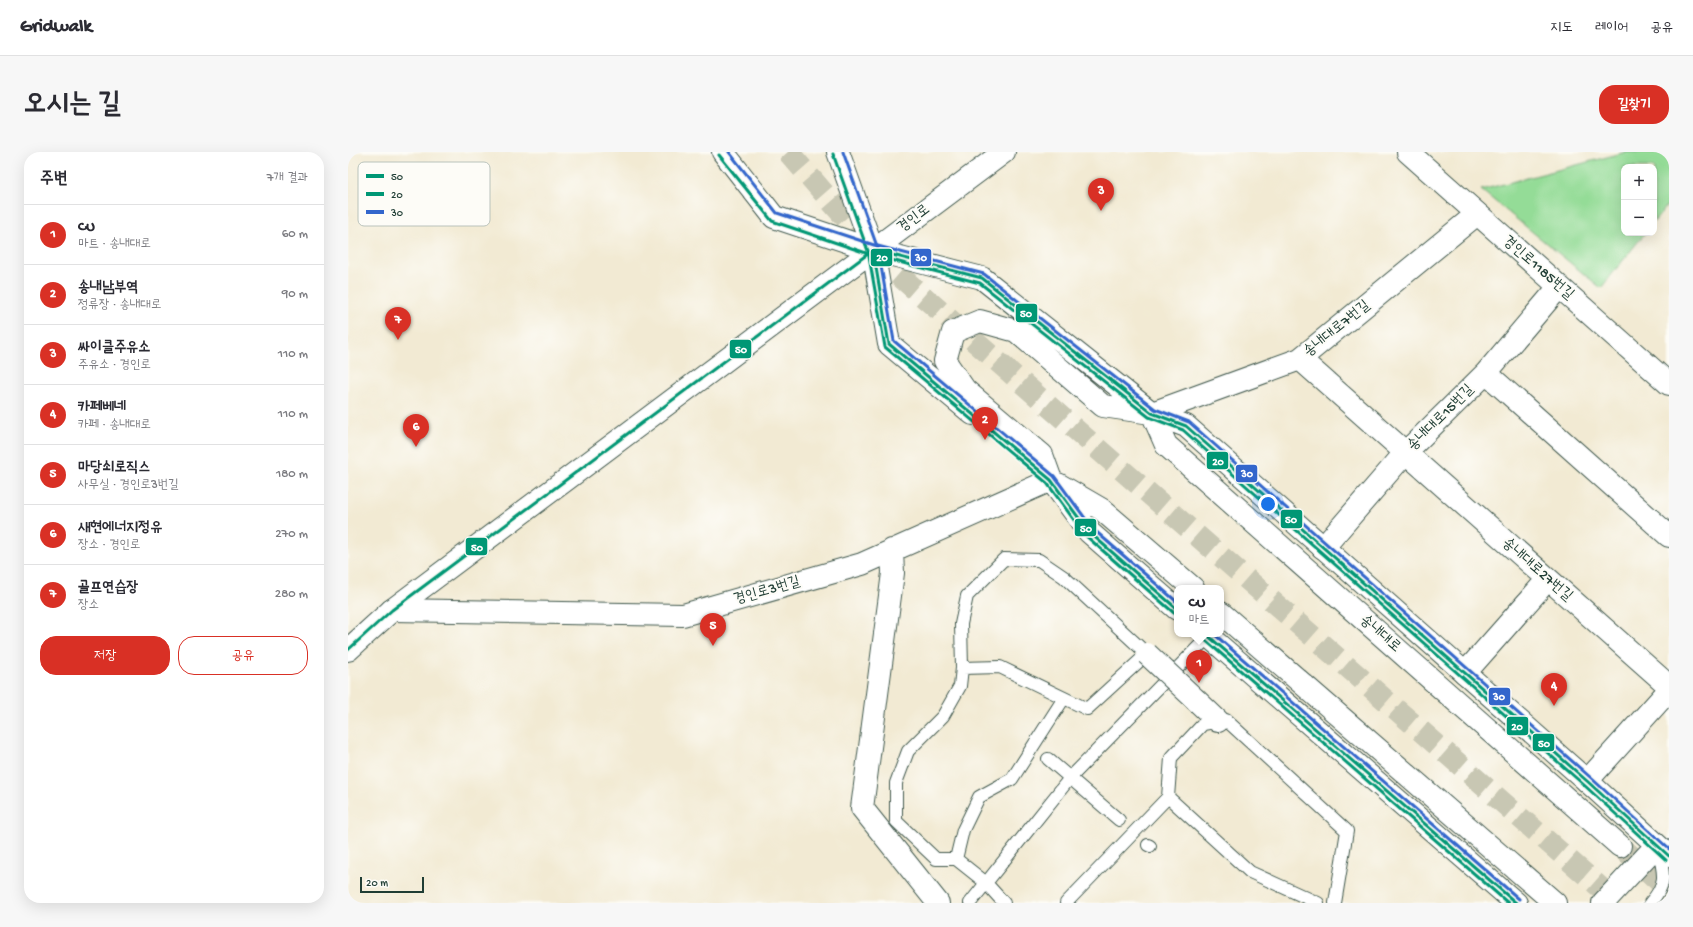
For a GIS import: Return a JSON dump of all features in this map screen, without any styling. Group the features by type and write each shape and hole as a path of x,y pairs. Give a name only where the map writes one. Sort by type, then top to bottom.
{"street":[{"name":"송내대로","path":"723,152 774,217 873,250 982,278 1152,413 1186,426 1587,781 1663,851"},
{"path":"838,152 873,250 889,344 1051,480 1101,509 1190,585"},
{"name":"경인로","path":"348,650 392,610 1004,152"},
{"name":"경인로1185번길","path":"1408,152 1669,384"},
{"name":"송내대로7번길","path":"1152,413 1300,359 1477,214"},
{"name":"송내대로15번길","path":"1323,548 1405,453 1486,373 1560,287"},
{"path":"1152,413 1103,406 1016,331 980,320 953,332 945,361 965,390 1042,454 1051,480 1089,532 1174,606"},
{"name":"송내대로27번길","path":"1300,359 1669,686"},
{"path":"1486,373 1669,536"},
{"name":"송내대로","path":"1152,413 1166,445 1620,846"},
{"name":"경인로3번길","path":"392,610 683,615 862,564 1051,480"},
{"path":"892,550 893,573 862,808 938,903"},
{"path":"1465,673 1548,579"},
{"path":"1224,616 1555,903"},
{"path":"1209,637 1516,903"},
{"path":"1147,654 1218,721"},
{"path":"1587,781 1669,690"},
{"path":"1603,903 1663,851"}],"lane":[{"path":"962,668 1000,667 1087,709 1147,654 1064,578 1039,560 1004,559 967,596 961,624 962,668 960,686 943,716 908,751 896,783 896,821 936,859 956,859 985,882 1004,903"},
{"path":"970,903 985,882 1070,778 1205,637"},
{"path":"956,859 963,830 979,797 1012,779 1064,698"},
{"path":"1066,903 1168,797 1171,758 1203,724 1226,720 1347,831 1334,903"},
{"path":"1048,759 1119,820"},
{"path":"1168,797 1250,872 1318,903"},
{"path":"1650,903 1658,894 1665,874 1663,851"}],"green space":[{"path":"1626,152 1669,152 1669,203 1657,218 1657,164 1621,164 1621,236 1643,236 1601,288 1481,190"}],"tunnel":[{"path":"788,152 886,264 1618,903"},
{"path":"1620,846 1669,890"}],"transit line":[{"name":"30","path":"729,152 777,213 874,245 984,274 1155,409 1189,422 1590,777 1669,849"},
{"name":"30","path":"843,152 878,249 894,341 1054,476 1093,529 1174,599"},
{"name":"20","path":"833,154 868,251 885,347 1047,483 1085,535 1174,613"},
{"name":"20","path":"719,155 772,221 872,255 980,283 1149,417 1183,430 1584,785 1666,860"},
{"name":"50","path":"873,250 982,278 1152,413 1186,426 1587,781 1669,856"},
{"name":"50","path":"873,250 889,344 1051,480 1089,532 1174,606"},
{"name":"50","path":"348,650 392,610 873,250"},
{"name":"50","path":"1209,637 1516,903"},
{"name":"30","path":"1217,637 1519,899"},
{"name":"20","path":"1203,638 1508,903"}],"place":[{"name":"싸이클주유소","path":"1101,211"},
{"name":"골프연습장","path":"398,340"},
{"name":"송내남부역","path":"985,440"},
{"name":"새현에너지정유","path":"416,447"},
{"name":"마당쇠로직스","path":"713,646"},
{"name":"CU","path":"1199,683"},
{"name":"카페베네","path":"1554,706"}]}
